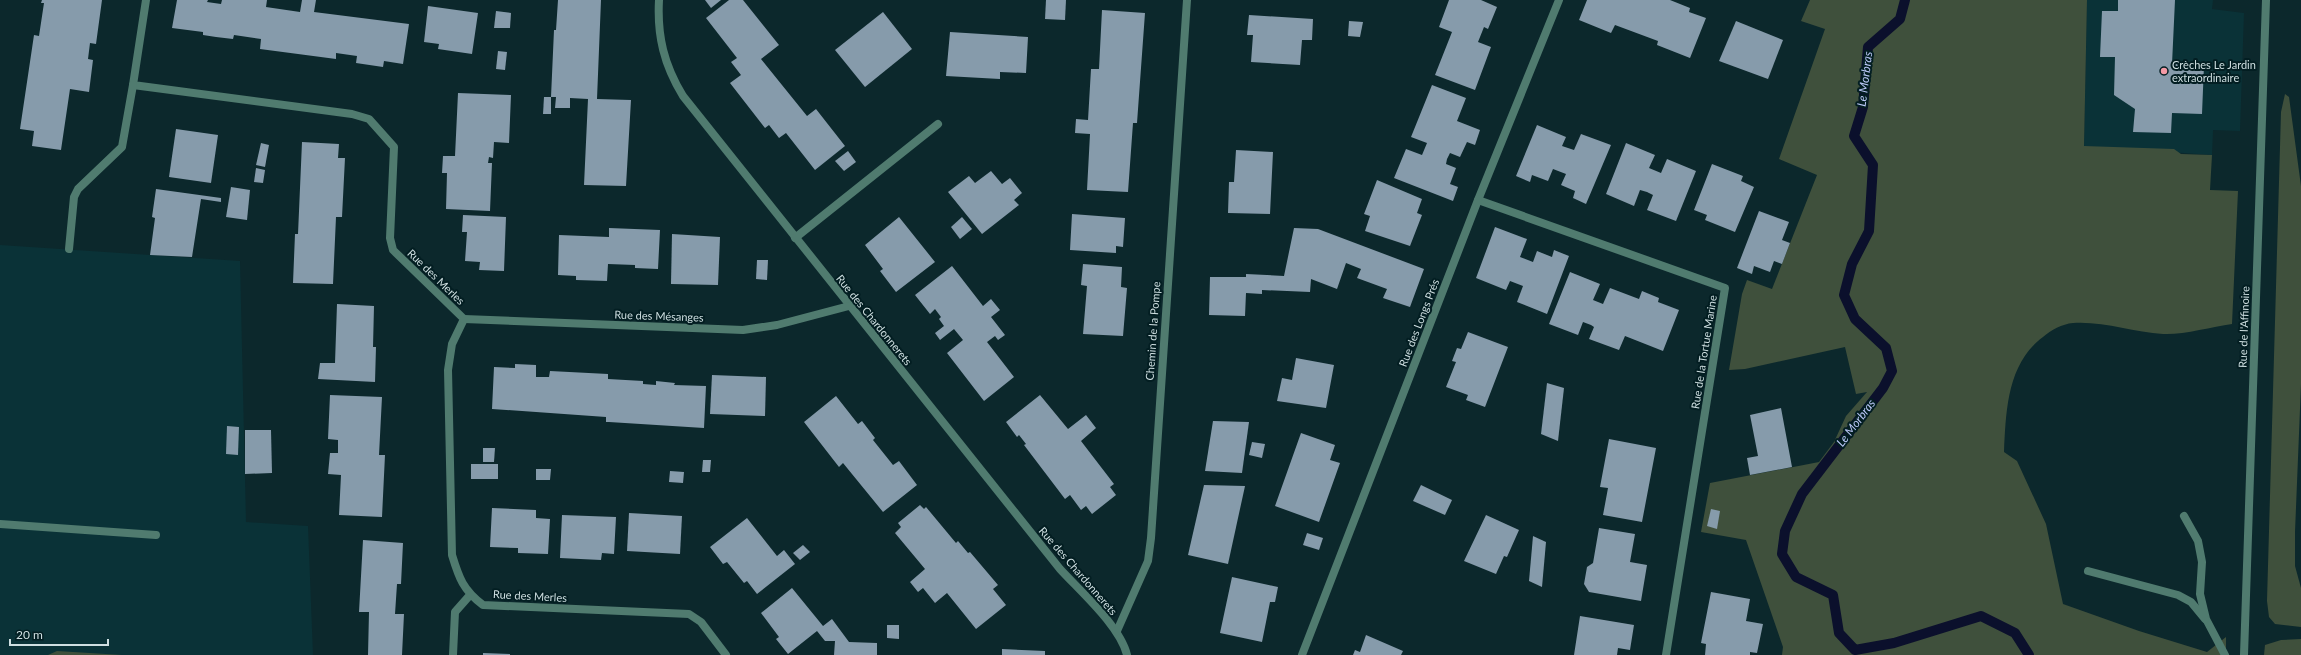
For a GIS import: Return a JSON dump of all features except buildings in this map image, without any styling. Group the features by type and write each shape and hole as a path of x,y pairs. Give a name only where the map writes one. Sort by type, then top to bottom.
{"street":[{"path":"69,249 74,197 78,189 122,147 146,0"},
{"name":"Rue des Chardonnerets","path":"659,0 658,26 662,48 676,84 795,238 1060,569 1117,631"},
{"name":"Chemin de la Pompe","path":"1117,631 1148,562 1151,538 1187,0"},
{"name":"Rue des Longs Prés","path":"1302,655 1478,200 1559,0"},
{"name":"Rue de l'Affinoire","path":"2244,655 2266,0"},
{"name":"Rue des Merles","path":"133,84 352,114 369,119 394,147 390,238 393,250 464,319 452,344 448,370 452,555 458,577 470,595 483,605 689,614 701,622 726,655"},
{"path":"795,238 938,124"},
{"name":"Rue de la Tortue Marine","path":"1478,200 1725,288 1666,655"},
{"name":"Rue des Mésanges","path":"464,319 743,330 778,325 849,306"},
{"path":"2184,516 2198,541 2202,562 2200,594 2206,619"},
{"path":"0,524 156,535"},
{"path":"2088,570 2178,595 2191,602 2206,619 2225,655"},
{"path":"453,655 454,612 470,595"},
{"path":"1117,631 1127,655"}],"shaded area":[{"name":"Crèches Le Jardin extraordinaire","path":"2087,0 2213,0 2212,9 2244,13 2240,131 2213,130 2212,155 2084,146"},
{"path":"0,245 240,261 246,522 308,526 313,655 0,655"}],"green space":[{"path":"1810,0 2087,0 2084,146 2174,149 2181,154 2212,155 2210,190 2238,191 2232,324 2171,334 2152,333 2107,325 2084,323 2073,323 2053,330 2031,348 2015,374 2008,405 2004,452 2017,461 2046,524 2063,604 2139,631 2207,652 2226,637 2226,655 1782,655 1783,647 1746,540 1701,532 1710,483 1819,462 1834,442 1846,416 1867,392 1856,394 1845,347 1745,369 1729,370 1742,294 1747,280 1772,289 1817,175 1779,159 1825,29 1801,21"},
{"path":"2285,94 2289,97 2301,186 2301,384 2295,566 2301,588 2301,627 2275,624 2269,617 2267,601 2281,112"},
{"path":"2301,639 2301,655 2264,655 2265,645 2281,640"},
{"path":"57,651 122,655 48,655"}],"waterway":[{"name":"Le Morbras","path":"1905,0 1900,19 1868,47 1863,107 1854,136 1873,165 1869,231 1852,264 1844,295 1855,319 1886,348 1892,371 1883,388 1802,494 1785,531 1782,554 1796,577 1833,595 1839,633 1855,650 1894,643 1981,616 2015,633 2029,655"}],"place":[{"name":"Crèches Le Jardin extraordinaire","path":"2164,71"}]}
